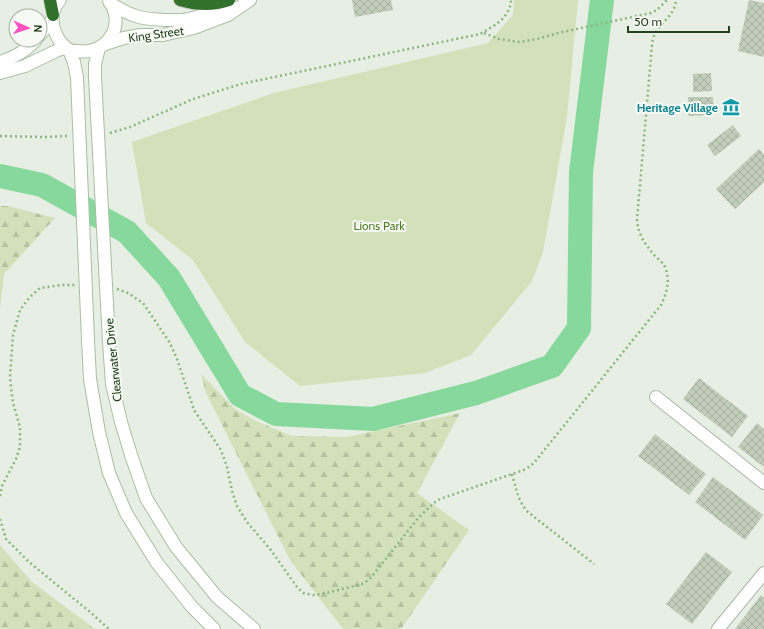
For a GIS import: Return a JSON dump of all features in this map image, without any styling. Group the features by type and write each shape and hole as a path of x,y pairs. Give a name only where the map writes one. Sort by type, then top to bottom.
{"highway":[{"path":"50,0 52,17"},
{"path":"180,0 194,4 208,4 229,0"}],"main road":[{"path":"48,23 60,0"},
{"name":"King Street","path":"109,2 124,12 136,17 149,19 187,20 250,0"},
{"name":"King Street","path":"68,49 81,52 90,52 124,38 141,34 163,35 194,28 228,15 250,0"},
{"name":"Clearwater Drive","path":"109,2 114,13 115,24 113,33 102,46 95,64 94,77 112,384 121,422 146,498 176,547 217,597 254,629"},
{"name":"Clearwater Drive","path":"52,17 54,33 68,49 74,62 77,77 90,379 99,432 109,473 126,513 157,563 192,607 214,629"},
{"path":"0,62 10,59 26,48"},
{"path":"0,73 25,66 58,50 68,49"},
{"path":"656,397 764,483"},
{"path":"718,629 764,573"}],"path":[{"path":"103,135 130,127 193,99 242,84 480,34 493,27 505,17 511,7 511,0"},
{"path":"483,32 499,39 520,42 644,15 657,10 667,0"},
{"path":"263,540 303,593 313,595 322,594 362,584 369,580 419,518 435,502 526,469 534,463 661,305 668,283 667,275 664,266 644,241 638,228 637,220 652,45 657,31 674,10 676,0"},
{"path":"0,136 74,136"},
{"path":"512,474 520,501 524,508 594,564"},
{"path":"0,519 6,539 30,562 109,629"}],"green space":[{"name":"Lions Park","path":"514,0 578,0 567,117 543,252 532,281 471,355 425,373 300,386 245,342 193,260 146,223 132,142 274,93 488,43 513,15"},
{"path":"0,206 8,206 55,218 4,274 0,308"},
{"path":"201,374 235,409 256,421 292,436 347,437 460,413 417,493 469,530 401,629 343,629 290,560 206,393"},
{"path":"0,545 32,582 95,629 0,629"}],"building":[{"path":"352,0 391,0 393,10 355,17"},
{"path":"749,0 764,3 764,57 738,51"},
{"path":"711,73 712,91 693,92 693,74"},
{"path":"688,97 713,97 714,115 688,116"},
{"path":"733,125 741,136 715,156 707,145"},
{"path":"759,149 764,155 764,182 735,209 716,189"},
{"path":"699,378 748,416 732,437 683,399"},
{"path":"757,423 764,429 764,467 738,447"},
{"path":"655,434 706,474 689,495 638,456"},
{"path":"713,477 763,515 745,540 695,502"},
{"path":"706,552 732,572 692,624 666,604"},
{"path":"761,595 764,598 764,629 735,629"}],"waterway":[{"path":"0,176 42,185 127,232 169,278 240,395 276,414 373,419 476,393 552,366 579,328 581,172 602,0"}],"place":[{"name":"Heritage Village","path":"731,107"}]}
